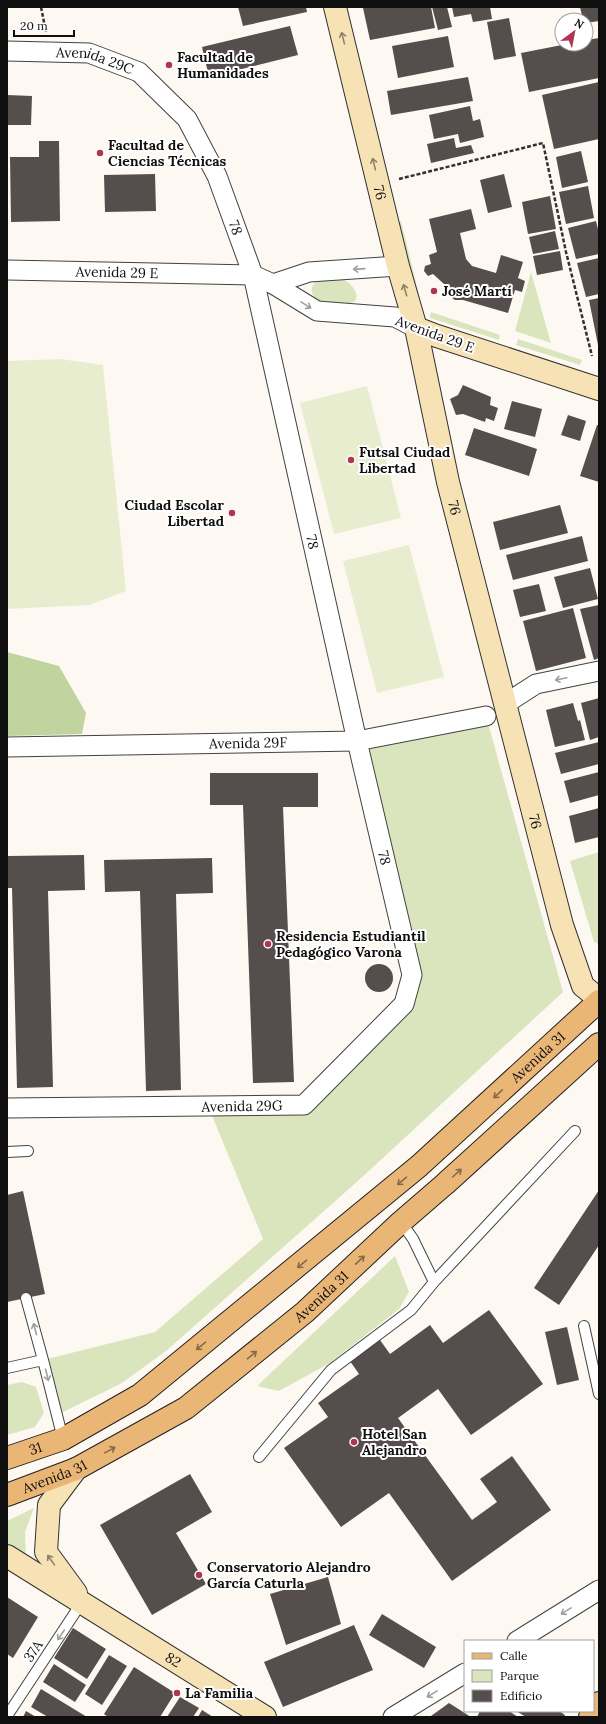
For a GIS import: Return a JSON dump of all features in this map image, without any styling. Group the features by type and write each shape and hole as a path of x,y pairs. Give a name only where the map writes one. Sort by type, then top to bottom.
{"main road":[{"name":"Avenida 31","path":"63,1439 140,1395 268,1291 420,1166 599,1000"},
{"name":"Avenida 31","path":"7,1495 76,1469 186,1408 305,1312 400,1222 445,1184 599,1044"},
{"name":"31","path":"7,1458 63,1439"}],"street":[{"name":"76","path":"335,7 398,266 416,328 448,482 562,925 582,986 599,1000"},
{"name":"Avenida 29C","path":"7,51 89,54 140,72 187,119"},
{"name":"78","path":"187,119 217,176 253,275 357,741 412,975"},
{"path":"273,284 309,272 398,266"},
{"name":"Avenida 29 E","path":"7,270 253,275 273,284 317,312 395,317 416,328 437,336 599,389"},
{"path":"505,704 536,684 599,671"},
{"name":"Avenida 29F","path":"7,747 357,741 486,716"},
{"name":"Avenida 29G","path":"7,1108 304,1105 404,1004 412,975"},
{"name":"82","path":"76,1469 49,1505 46,1552 82,1602"},
{"name":"82","path":"7,1556 265,1717"},
{"path":"519,1640 599,1590"},
{"path":"393,1717 464,1674"}],"lane":[{"path":"259,1457 331,1370 411,1310 434,1282 575,1131"},
{"path":"7,1152 28,1151"},
{"path":"400,1222 413,1239 434,1282"},
{"path":"26,1298 63,1439"},
{"path":"584,1326 599,1394"},
{"path":"7,1368 43,1360"},
{"name":"37A","path":"7,1716 82,1602"}],"path":[{"path":"41,7 49,52"},
{"path":"394,180 543,143 566,252 592,356"}],"green space":[{"path":"401,221 421,303 416,304 397,225"},
{"path":"531,272 548,333 551,343 515,331"},
{"path":"325,278 340,278 353,287 357,296 355,301 346,306 327,304 317,300 312,294 312,287 317,281"},
{"path":"431,312 500,335 499,340 430,318"},
{"path":"518,339 582,360 580,365 516,345"},
{"path":"60,359 103,365 126,591 89,605 7,609 7,361"},
{"name":"Futsal Ciudad Libertad","path":"367,386 401,518 334,534 300,403"},
{"path":"409,545 444,677 377,693 343,561"},
{"path":"7,652 59,666 86,713 82,734 7,736"},
{"path":"486,716 563,992 359,1180 166,1351 122,1383 57,1415 43,1360 155,1332 263,1239 208,1106 304,1105 404,1004 412,975 357,741"},
{"path":"599,852 599,944 594,942 570,861"},
{"path":"395,1256 409,1292 399,1309 330,1363 279,1391 257,1386"},
{"path":"22,1382 36,1387 44,1413 35,1427 7,1435 7,1385"},
{"path":"34,1508 25,1532 26,1556 7,1544 7,1521"}],"building":[{"path":"238,7 306,7 307,12 243,26"},
{"path":"431,7 435,28 370,40 363,8"},
{"path":"432,7 447,7 452,27 438,30"},
{"path":"452,7 490,7 492,19 473,22 471,14 454,17"},
{"path":"580,7 599,7 599,21 594,22 594,12 581,12"},
{"path":"509,18 516,56 494,60 487,22"},
{"path":"290,26 298,55 209,77 202,47"},
{"path":"448,36 454,67 398,78 392,46"},
{"path":"599,38 599,78 529,92 521,53 554,47 554,52 594,52 594,39"},
{"path":"468,77 473,101 391,115 387,91"},
{"path":"599,82 599,139 554,149 542,95"},
{"path":"7,95 32,96 31,125 7,125"},
{"path":"470,106 473,121 480,119 484,137 460,143 458,134 434,139 429,115"},
{"path":"454,138 456,148 471,145 474,153 431,163 427,144"},
{"path":"39,141 59,141 60,221 11,222 10,157 39,157"},
{"path":"581,151 588,182 562,188 556,157"},
{"path":"155,174 156,211 105,212 104,175"},
{"path":"504,174 512,207 488,213 480,180"},
{"path":"588,186 594,218 566,224 559,192"},
{"path":"550,196 556,229 528,234 522,202"},
{"path":"471,209 476,229 460,233 466,259 472,266 496,273 501,255 523,262 518,278 525,281 522,292 515,290 508,313 463,300 455,300 443,292 444,284 433,274 428,276 424,271 425,266 431,264 429,255 437,252 429,219"},
{"path":"596,221 599,233 599,254 576,259 568,228"},
{"path":"555,231 559,249 533,254 529,237"},
{"path":"560,251 563,270 537,275 533,256"},
{"path":"599,258 599,294 586,297 577,263"},
{"path":"599,298 599,345 598,345 589,300"},
{"path":"463,385 491,397 490,405 498,408 494,421 486,418 485,422 463,414 456,415 450,399 458,395"},
{"path":"512,401 542,409 535,437 504,429"},
{"path":"568,415 586,421 580,441 561,435"},
{"path":"597,425 599,425 599,482 580,476"},
{"path":"474,428 537,449 529,476 465,455"},
{"path":"560,505 568,533 500,550 493,522"},
{"path":"582,536 588,561 513,580 506,555"},
{"path":"590,568 598,599 563,608 554,577"},
{"path":"539,584 546,611 520,617 513,590"},
{"path":"599,605 599,658 594,660 580,609"},
{"path":"573,608 586,658 536,671 523,621"},
{"path":"599,698 599,737 590,740 581,703"},
{"path":"573,703 578,721 580,720 585,740 555,747 546,710"},
{"path":"599,742 599,764 561,774 555,753"},
{"path":"599,772 599,795 570,803 564,781"},
{"name":"Residencia Estudiantil Pedagógico Varona","path":"210,773 318,773 318,807 283,807 294,1082 253,1083 243,805 210,805"},
{"path":"599,808 599,837 575,843 569,816"},
{"path":"84,855 85,890 48,891 53,1087 17,1088 12,888 7,888 7,856"},
{"path":"212,858 213,893 176,894 181,1090 146,1091 140,891 105,892 104,860"},
{"path":"379,964 389,968 393,978 389,988 379,992 369,988 365,978 369,968"},
{"path":"599,1190 599,1245 559,1305 534,1288"},
{"path":"23,1191 45,1294 7,1302 7,1195"},
{"name":"Hotel San Alejandro","path":"489,1310 543,1384 471,1435 438,1389 398,1418 472,1520 497,1502 480,1479 512,1456 551,1510 452,1581 389,1493 341,1527 284,1448 328,1417 318,1403 359,1374 350,1361 380,1340 390,1354 430,1325 443,1343"},
{"path":"567,1327 579,1380 557,1385 545,1332"},
{"path":"190,1474 212,1512 176,1533 206,1584 152,1615 100,1525"},
{"path":"328,1577 341,1624 286,1645 270,1594"},
{"path":"7,1597 38,1617 13,1658 7,1654"},
{"path":"382,1614 436,1647 424,1668 369,1635"},
{"path":"354,1625 373,1670 283,1707 264,1662"},
{"path":"73,1628 106,1649 87,1679 54,1658"},
{"path":"109,1655 127,1666 102,1705 85,1694"},
{"path":"54,1664 86,1685 75,1702 43,1682"},
{"path":"134,1667 175,1693 160,1717 108,1717 104,1714"},
{"path":"41,1689 87,1717 48,1717 31,1707"},
{"path":"180,1697 199,1708 193,1717 167,1717"},
{"path":"449,1703 471,1717 431,1716"},
{"path":"202,1710 213,1717 198,1717"},
{"path":"26,1711 36,1717 23,1717"},
{"path":"480,1712 510,1712 518,1717 477,1717"},
{"path":"518,1712 560,1712 565,1715 564,1717 526,1717"}],"place":[{"name":"Facultad de Humanidades","path":"169,65"},
{"name":"Facultad de Ciencias Técnicas","path":"100,153"},
{"name":"José Martí","path":"434,291"},
{"name":"Futsal Ciudad Libertad","path":"351,460"},
{"name":"Ciudad Escolar Libertad","path":"232,513"},
{"name":"Residencia Estudiantil Pedagógico Varona","path":"268,944"},
{"name":"Hotel San Alejandro","path":"354,1442"},
{"name":"Conservatorio Alejandro García Caturla","path":"199,1575"},
{"name":"La Familia","path":"177,1693"}]}
